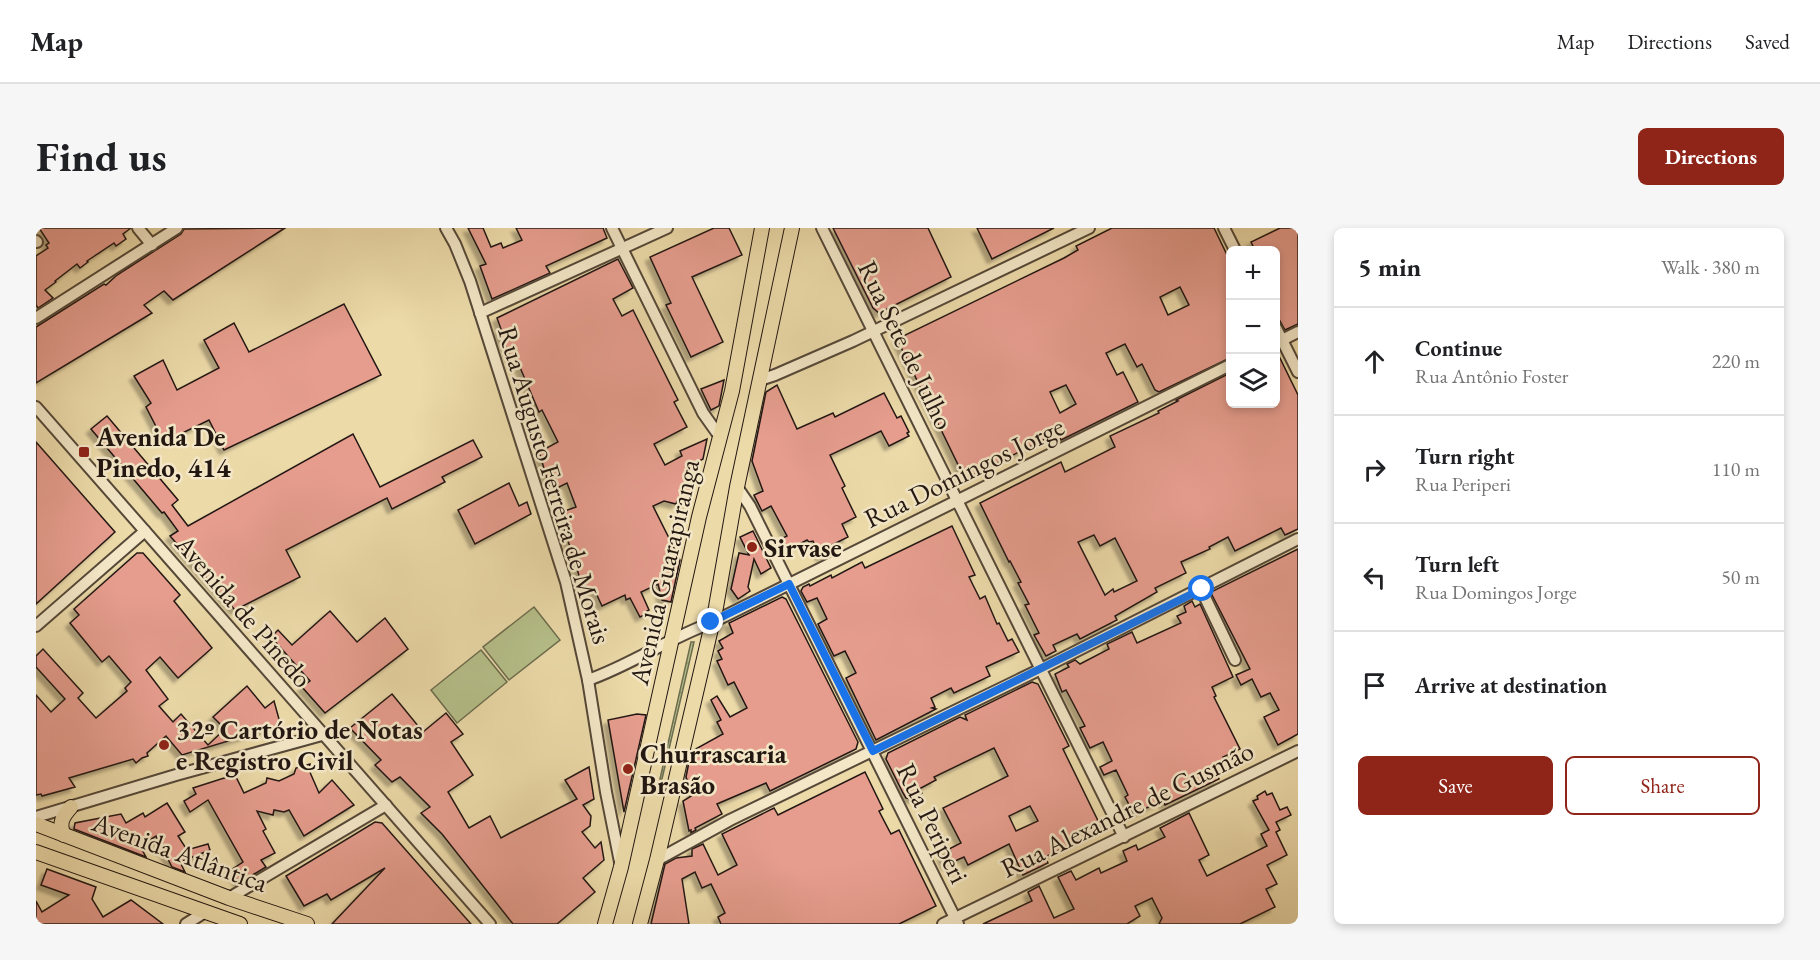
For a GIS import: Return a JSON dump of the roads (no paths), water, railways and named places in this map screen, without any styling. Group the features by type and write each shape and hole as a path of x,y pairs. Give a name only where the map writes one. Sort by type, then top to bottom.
{"main road":[{"name":"Avenida Guarapiranga","path":"604,924 621,867 699,517 741,350 762,228"},
{"name":"Avenida Guarapiranga","path":"640,924 716,607 737,487 792,228"},
{"path":"64,835 60,828 61,821 71,807"},
{"name":"Avenida Atlântica","path":"36,824 229,898 307,924"},
{"name":"Avenida Atlântica","path":"36,852 240,924"}],"street":[{"path":"138,228 152,245"},
{"path":"36,318 177,228"},
{"name":"Rua Augusto Ferreira de Morais","path":"446,228 471,281 566,582 588,680 621,867"},
{"path":"612,228 703,413 720,437"},
{"path":"480,313 667,228"},
{"name":"Rua Sete de Julho","path":"822,228 1124,837"},
{"path":"760,380 873,331 1089,228"},
{"path":"1224,228 1234,246"},
{"path":"1280,341 1298,332"},
{"path":"1280,343 1298,372"},
{"name":"Rua Domingos Jorge","path":"588,680 609,672 789,584 1226,367"},
{"name":"Avenida de Pinedo","path":"36,407 490,924"},
{"name":"Rua Periperi","path":"737,487 750,506 956,921"},
{"path":"36,626 145,531"},
{"path":"657,860 730,820 1041,669 1298,539"},
{"path":"1202,589 1235,660"},
{"path":"36,817 322,735"},
{"name":"Rua Alexandre de Gusmão","path":"943,924 956,921 1298,750"},
{"path":"229,898 386,805"},
{"path":"186,924 205,912"}],"place":[{"name":"Avenida De Pinedo, 414","path":"84,452"},
{"name":"Sirvase","path":"752,547"},
{"name":"32º Cartório de Notas e Registro Civil","path":"164,745"},
{"name":"Churrascaria Brasão","path":"628,769"}]}
